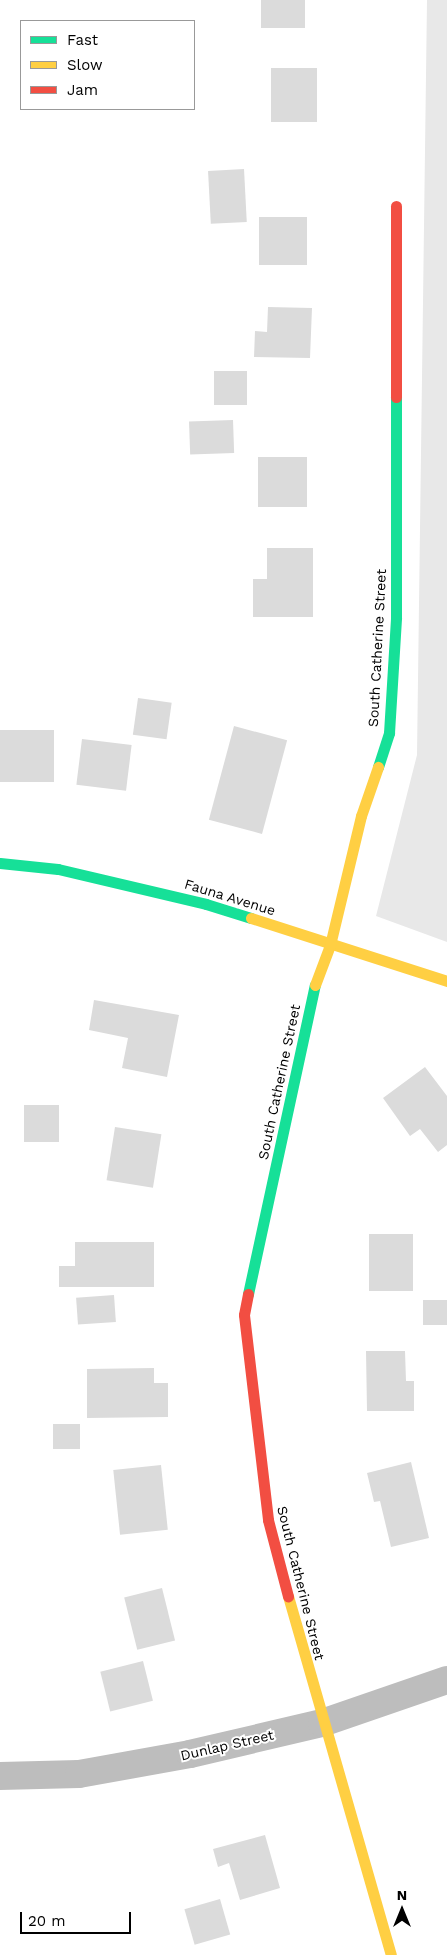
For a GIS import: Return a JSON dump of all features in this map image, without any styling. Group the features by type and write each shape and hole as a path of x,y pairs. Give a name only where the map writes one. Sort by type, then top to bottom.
{"street":[{"name":"South Catherine Street","path":"391,1955 322,1723 268,1520 244,1315 316,985 330,945 361,816 389,733 396,617 396,206"},
{"name":"Fauna Avenue","path":"0,863 58,869 206,904 447,982"},
{"name":"Dunlap Street","path":"0,1776 79,1774 190,1754 322,1723 447,1680"}],"shaded area":[{"path":"427,0 447,0 447,942 376,916 417,755"}],"building":[{"path":"261,0 305,0 305,28 261,28"},
{"path":"271,68 317,68 317,122 271,122"},
{"path":"244,169 247,222 211,224 208,171"},
{"path":"259,217 307,217 307,265 259,265"},
{"path":"268,307 312,308 310,358 254,357 255,331 267,332"},
{"path":"214,371 247,371 247,405 214,405"},
{"path":"233,420 234,453 190,455 189,422"},
{"path":"258,457 307,457 307,507 258,507"},
{"path":"267,548 313,548 313,617 253,617 253,579 267,579"},
{"path":"138,698 172,703 167,739 133,735"},
{"path":"234,726 287,740 262,834 209,820"},
{"path":"0,730 54,730 54,782 0,782"},
{"path":"82,739 132,745 126,791 76,785"},
{"path":"94,1000 179,1015 167,1077 122,1068 128,1038 89,1030"},
{"path":"425,1067 447,1096 447,1145 438,1152 420,1129 410,1136 383,1098"},
{"path":"24,1105 59,1105 59,1142 24,1142"},
{"path":"115,1127 161,1134 153,1188 107,1180"},
{"path":"369,1234 413,1234 413,1291 369,1291"},
{"path":"75,1242 154,1242 154,1287 59,1287 59,1266 75,1266"},
{"path":"114,1295 116,1322 78,1325 76,1298"},
{"path":"423,1300 447,1300 447,1325 423,1325"},
{"path":"366,1351 405,1351 406,1381 414,1381 414,1411 367,1411"},
{"path":"154,1368 154,1383 168,1383 168,1417 87,1418 87,1369"},
{"path":"53,1424 80,1424 80,1449 53,1449"},
{"path":"411,1462 429,1538 391,1547 380,1501 374,1502 367,1473"},
{"path":"161,1465 168,1530 120,1535 113,1470"},
{"path":"162,1588 175,1640 137,1650 124,1597"},
{"path":"143,1661 153,1701 110,1711 100,1672"},
{"path":"265,1835 280,1888 240,1900 229,1863 218,1867 213,1849"},
{"path":"220,1899 230,1935 195,1945 184,1909"}],"traffic: fast":[{"path":"378,767 389,733 396,617 396,397"},
{"path":"0,863 58,869 206,904 251,918"},
{"path":"248,1294 315,985"}],"traffic: slow":[{"path":"315,985 330,945 361,816 378,767"},
{"path":"251,918 447,981"},
{"path":"288,1596 391,1955"}],"traffic: jam":[{"path":"396,206 396,397"},
{"path":"248,1294 244,1315 268,1520 288,1596"}]}
